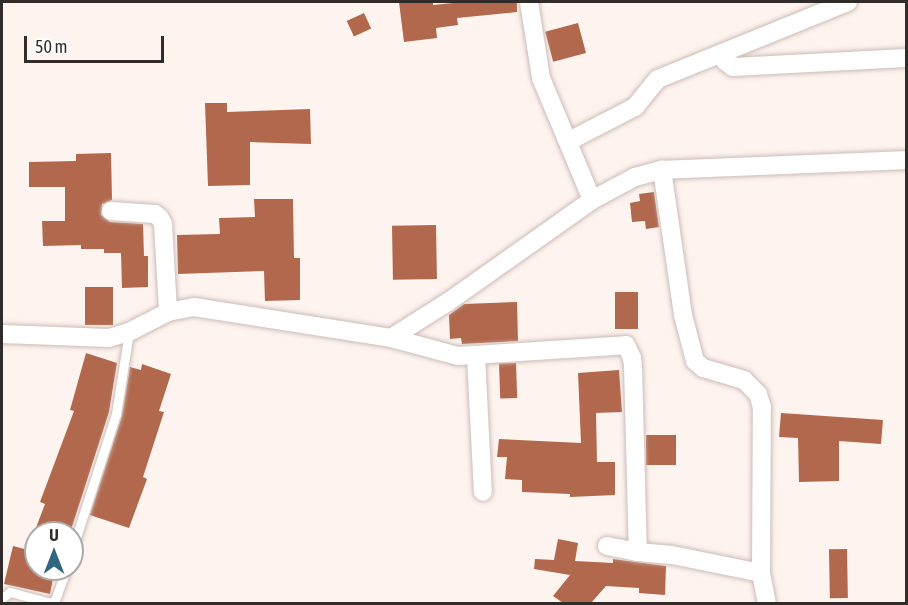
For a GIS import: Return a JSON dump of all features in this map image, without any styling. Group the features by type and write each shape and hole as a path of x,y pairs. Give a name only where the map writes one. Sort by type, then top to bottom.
{"street":[{"path":"529,2 541,78 592,200"},
{"path":"569,141 634,107 654,80 849,2"},
{"path":"724,53 727,64 733,66 906,58"},
{"path":"390,338 448,303 592,200 635,177 662,170 906,160"},
{"path":"662,170 683,315 695,361 703,368 744,380 758,394 762,407 761,573 767,603"},
{"path":"111,211 155,214 160,218 163,224 168,312"},
{"path":"2,334 95,338 129,332 168,312 194,306 390,338 458,356 626,345 633,366 638,552"},
{"path":"476,356 483,492"},
{"path":"607,546 672,555 761,573"}],"lane":[{"path":"81,521 116,414 129,332"},
{"path":"2,598 6,590 51,603 55,600 62,581"}],"building":[{"path":"399,2 433,2 433,5 463,2 517,2 517,12 457,18 458,25 436,28 437,38 404,42"},
{"path":"364,13 371,28 354,36 347,21"},
{"path":"578,23 586,53 553,62 545,32"},
{"path":"205,103 227,103 227,112 310,109 311,144 250,142 250,185 208,186"},
{"path":"111,153 112,200 102,204 101,215 110,222 143,224 144,256 148,256 148,287 122,288 121,253 104,253 104,249 81,249 81,245 43,246 42,221 65,221 65,187 29,187 29,162 76,161 76,154"},
{"path":"654,192 659,227 646,229 645,221 632,222 630,203 640,201 639,194"},
{"path":"254,199 293,199 294,258 300,258 300,300 265,301 264,271 178,274 177,235 220,234 219,218 255,217"},
{"path":"436,225 437,279 393,280 392,226"},
{"path":"85,287 113,287 113,325 85,325"},
{"path":"615,292 638,292 638,329 615,329"},
{"path":"517,302 518,341 462,344 461,338 450,339 449,315 464,304"},
{"path":"86,353 117,363 109,412 74,521 39,521 45,504 40,502 74,411 70,410"},
{"path":"516,363 517,398 500,399 499,364"},
{"path":"142,364 171,374 159,411 164,412 143,477 147,479 129,528 90,515 122,416 130,367 141,370"},
{"path":"619,370 622,412 596,413 597,462 615,462 615,495 570,497 570,494 522,492 522,480 505,479 507,457 497,457 499,439 581,443 578,373"},
{"path":"781,413 883,420 881,444 839,441 839,481 799,482 798,438 779,437"},
{"path":"646,435 676,435 676,465 646,465"},
{"path":"558,539 578,543 575,561 613,563 613,559 666,566 665,595 639,593 639,588 606,586 591,603 563,603 553,596 570,575 534,569 535,559 554,560"},
{"path":"13,546 24,549 24,581 53,581 50,594 4,584"},
{"path":"829,549 847,549 848,598 830,598"}]}
